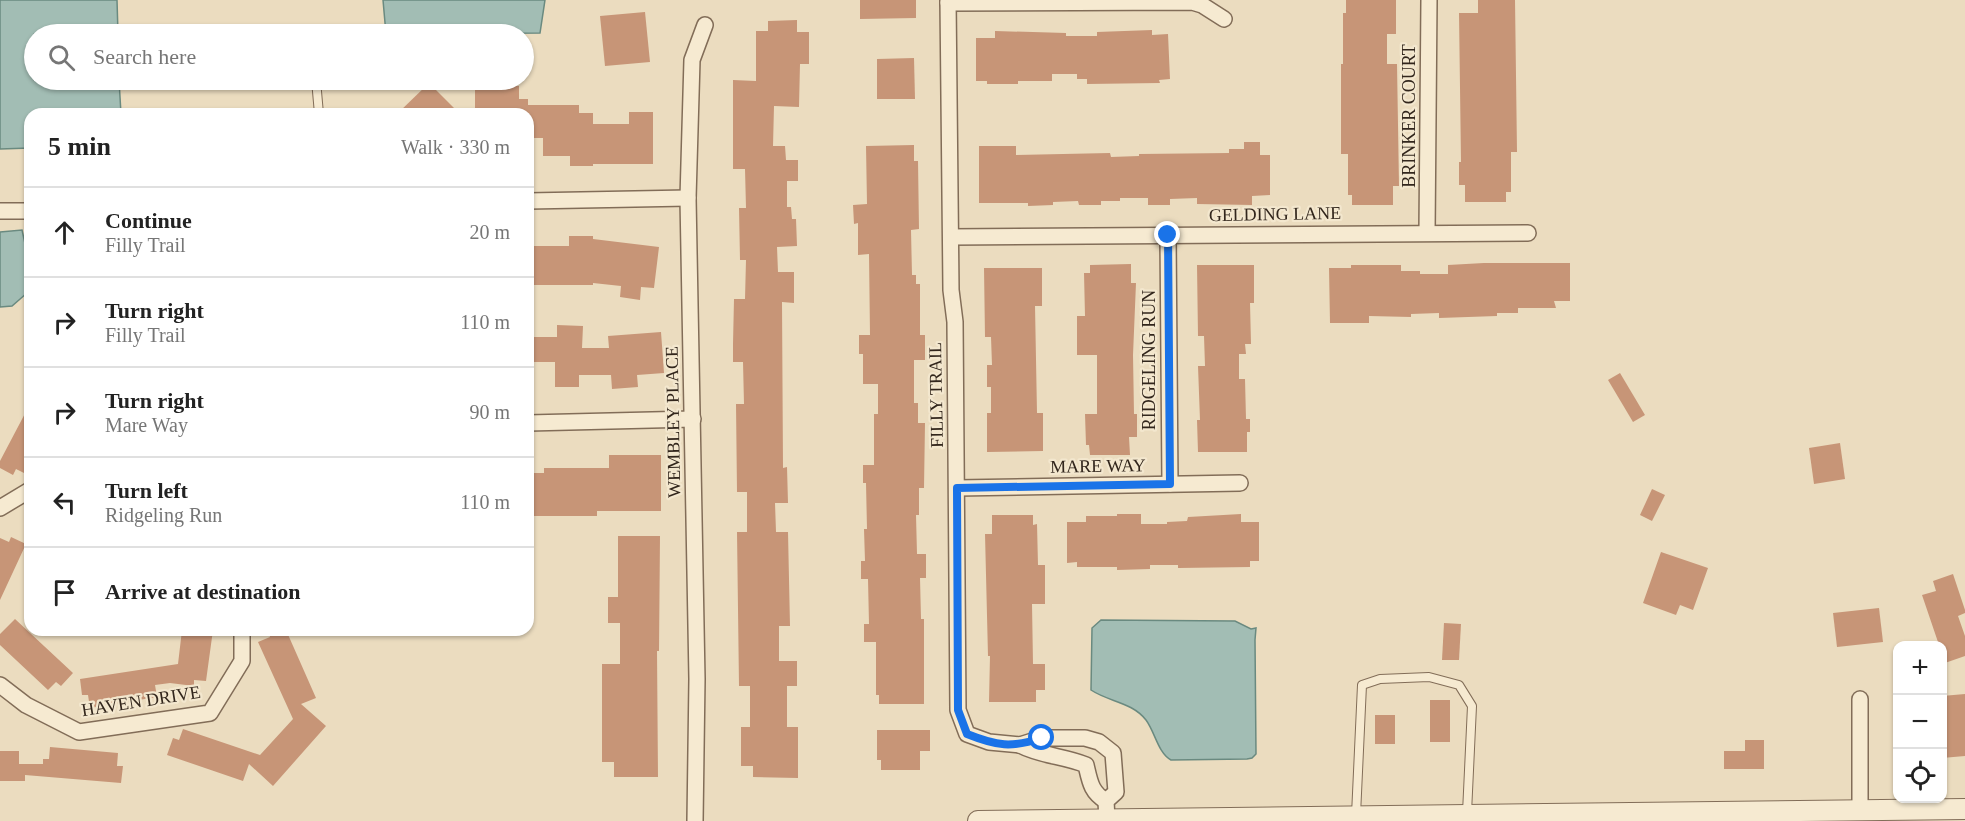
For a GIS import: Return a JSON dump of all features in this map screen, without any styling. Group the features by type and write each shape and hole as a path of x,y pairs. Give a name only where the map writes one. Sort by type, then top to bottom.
{"street":[{"name":"BRINKER COURT","path":"1427,233 1429,0"},
{"path":"948,1 1192,2 1202,5 1224,19"},
{"name":"FILLY TRAIL","path":"948,1 951,290 955,322 958,710 967,734 989,742 1020,745"},
{"name":"WEMBLEY PLACE","path":"695,821 697,679 688,198 692,60 705,25"},
{"path":"534,201 688,198"},
{"path":"0,211 24,211"},
{"name":"GELDING LANE","path":"951,237 1528,233"},
{"name":"RIDGELING RUN","path":"1168,235 1170,484"},
{"path":"534,423 693,419"},
{"name":"MARE WAY","path":"957,488 1240,483"},
{"path":"0,508 24,494"},
{"name":"HAVEN DRIVE","path":"0,685 26,705 79,732 210,712 243,661 242,636"},
{"path":"1860,699 1860,810"},
{"path":"1020,745 1042,738 1085,738 1099,742 1113,753 1116,792 1107,810"},
{"path":"1020,745 1034,752 1071,759 1086,765 1113,753"},
{"path":"1086,765 1089,781 1107,810"},
{"path":"978,821 1107,810 1356,816 1467,815 1505,818 1965,809"}],"lane":[{"path":"317,90 318,108"},
{"path":"1356,816 1362,685 1380,679 1429,677 1459,685 1472,706 1467,815"}],"water":[{"path":"0,0 117,0 118,24 24,24 24,90 120,90 121,108 24,108 24,148 0,149"},
{"path":"383,0 545,0 540,33 534,33 534,24 385,24"},
{"path":"22,230 24,296 12,306 0,307 0,232"},
{"path":"1101,620 1235,621 1251,629 1256,628 1256,754 1247,759 1171,760 1167,757 1146,720 1140,714 1134,709 1091,690 1092,628"}],"building":[{"path":"860,0 916,0 916,18 860,19"},
{"path":"1346,0 1396,0 1396,34 1387,34 1387,64 1397,64 1399,186 1393,186 1393,205 1352,205 1352,195 1348,195 1348,154 1341,154 1341,64 1343,64 1343,13 1346,13"},
{"path":"1478,0 1515,0 1517,152 1511,152 1511,192 1506,192 1506,202 1465,202 1465,185 1459,185 1459,162 1461,162 1459,13 1478,13"},
{"path":"645,12 650,62 605,66 600,16"},
{"path":"797,20 797,32 809,32 809,64 800,64 799,107 774,106 773,146 785,146 786,160 798,160 798,181 787,181 787,207 791,207 792,219 796,219 797,246 777,247 778,272 794,272 794,303 782,302 783,468 787,467 788,503 775,503 776,532 788,532 790,626 779,626 779,661 797,661 797,686 787,686 787,727 798,727 798,778 753,777 753,766 741,766 741,727 750,727 750,686 739,686 737,532 747,532 747,492 737,492 736,404 744,404 743,362 733,362 733,344 734,299 745,299 746,260 740,260 739,208 746,208 745,169 733,169 733,80 756,81 756,31 768,31 768,21"},
{"path":"1152,30 1152,35 1168,34 1170,79 1159,80 1160,83 1087,84 1087,79 1077,79 1077,74 1052,74 1052,81 1018,81 1018,84 987,84 987,81 976,81 976,38 995,38 995,31 1097,36 1097,32"},
{"path":"914,58 915,99 877,99 877,59"},
{"path":"422,90 436,90 454,108 403,108"},
{"path":"475,90 519,90 519,99 528,99 528,105 579,105 579,113 593,113 593,124 629,124 629,112 653,112 653,164 570,166 570,156 543,156 543,138 534,138 534,108 475,108"},
{"path":"1244,142 1260,142 1260,155 1270,155 1270,195 1252,196 1252,205 1197,204 1197,198 1170,199 1170,205 1148,205 1148,198 1120,198 1120,201 1101,201 1101,205 1079,205 1078,201 1028,206 1028,203 979,203 979,146 1016,146 1016,155 1110,153 1111,157 1139,156 1139,154 1229,153 1229,149 1244,149"},
{"path":"914,145 914,161 918,161 919,229 911,230 912,275 916,275 916,284 920,284 920,335 925,335 925,360 914,360 914,403 918,403 918,423 925,423 924,488 919,488 919,515 916,515 917,554 926,554 926,578 920,578 921,619 924,619 924,704 879,704 879,695 876,695 876,642 864,642 864,624 869,624 868,579 861,579 861,561 865,561 864,529 867,529 866,483 863,483 863,465 874,465 874,414 878,414 878,384 863,384 863,354 859,354 859,335 870,335 869,254 858,255 858,223 854,224 853,205 867,204 866,146"},
{"path":"569,236 593,236 593,239 659,247 654,288 641,287 640,300 620,297 621,286 593,283 593,285 534,285 534,246 569,246"},
{"path":"1570,263 1570,301 1554,301 1556,308 1518,308 1518,313 1497,313 1497,316 1439,318 1439,313 1411,314 1411,317 1369,316 1369,323 1330,323 1329,268 1351,268 1351,265 1401,265 1401,271 1448,274 1448,265"},
{"path":"1131,264 1131,283 1136,283 1133,355 1134,414 1137,414 1137,437 1129,437 1130,455 1090,455 1089,445 1086,445 1085,414 1097,414 1097,355 1077,355 1077,316 1085,316 1084,273 1090,273 1090,265"},
{"path":"1197,265 1254,265 1254,303 1250,303 1251,344 1245,344 1246,354 1239,354 1239,379 1245,379 1246,419 1250,419 1250,432 1247,432 1247,452 1198,452 1197,420 1200,420 1198,366 1205,366 1204,336 1198,336"},
{"path":"984,268 1042,268 1042,306 1035,306 1037,413 1043,413 1043,451 987,452 987,413 991,413 991,387 987,387 987,365 992,365 991,337 985,337"},
{"path":"557,325 583,326 582,348 609,348 608,336 661,332 664,373 637,375 638,387 612,389 611,375 579,375 579,387 555,387 555,362 534,362 534,337 557,337"},
{"path":"1620,373 1645,415 1633,422 1608,380"},
{"path":"24,415 24,473 16,469 13,475 0,468 0,461"},
{"path":"1840,443 1845,479 1814,484 1809,448"},
{"path":"609,455 661,455 661,511 597,511 597,516 534,516 534,473 544,473 544,468 609,468"},
{"path":"1652,489 1665,495 1652,521 1640,515"},
{"path":"1117,514 1141,514 1141,524 1167,524 1167,522 1187,521 1188,517 1241,514 1241,522 1259,522 1259,561 1250,561 1250,567 1178,568 1178,565 1150,565 1150,569 1117,570 1117,567 1077,567 1077,562 1067,563 1067,522 1086,522 1086,516 1117,516"},
{"path":"992,515 1033,515 1033,525 1037,524 1038,565 1045,565 1045,604 1032,604 1033,664 1045,664 1045,690 1036,690 1036,702 989,702 990,656 988,656 985,534 992,534"},
{"path":"618,536 660,536 659,651 657,651 658,777 614,777 614,762 602,762 602,664 620,664 620,623 608,623 608,597 618,597"},
{"path":"11,537 24,543 24,548 0,600 0,538 9,542"},
{"path":"1661,552 1708,568 1693,610 1680,605 1676,615 1643,603"},
{"path":"1953,574 1965,610 1965,613 1958,616 1965,636 1965,656 1947,662 1947,641 1938,641 1922,595 1936,591 1933,581"},
{"path":"1879,608 1883,642 1837,647 1833,613"},
{"path":"15,619 24,627 24,636 33,636 73,673 61,686 56,682 48,690 0,645 0,634"},
{"path":"1444,623 1461,624 1459,660 1442,660"},
{"path":"181,636 212,636 206,681 194,680 194,686 170,683 155,685 157,697 90,708 88,695 82,695 80,679 178,664"},
{"path":"289,636 316,698 301,704 326,726 273,786 249,764 243,781 167,755 173,738 179,740 183,729 260,755 293,719 258,642 270,637"},
{"path":"1965,694 1965,756 1947,758 1947,696"},
{"path":"1430,700 1450,700 1450,742 1430,742"},
{"path":"1375,715 1395,715 1395,744 1375,744"},
{"path":"877,730 930,730 930,751 920,751 920,770 881,770 881,760 877,760"},
{"path":"1745,740 1764,740 1764,769 1724,769 1724,751 1745,751"},
{"path":"50,747 118,753 117,766 123,766 121,783 25,775 25,781 0,781 0,751 19,751 19,764 43,764 43,759 49,759"}],"route":[{"path":"1042,738 1020,745 989,742 967,734 958,710 957,488 1170,484 1168,235"}]}
